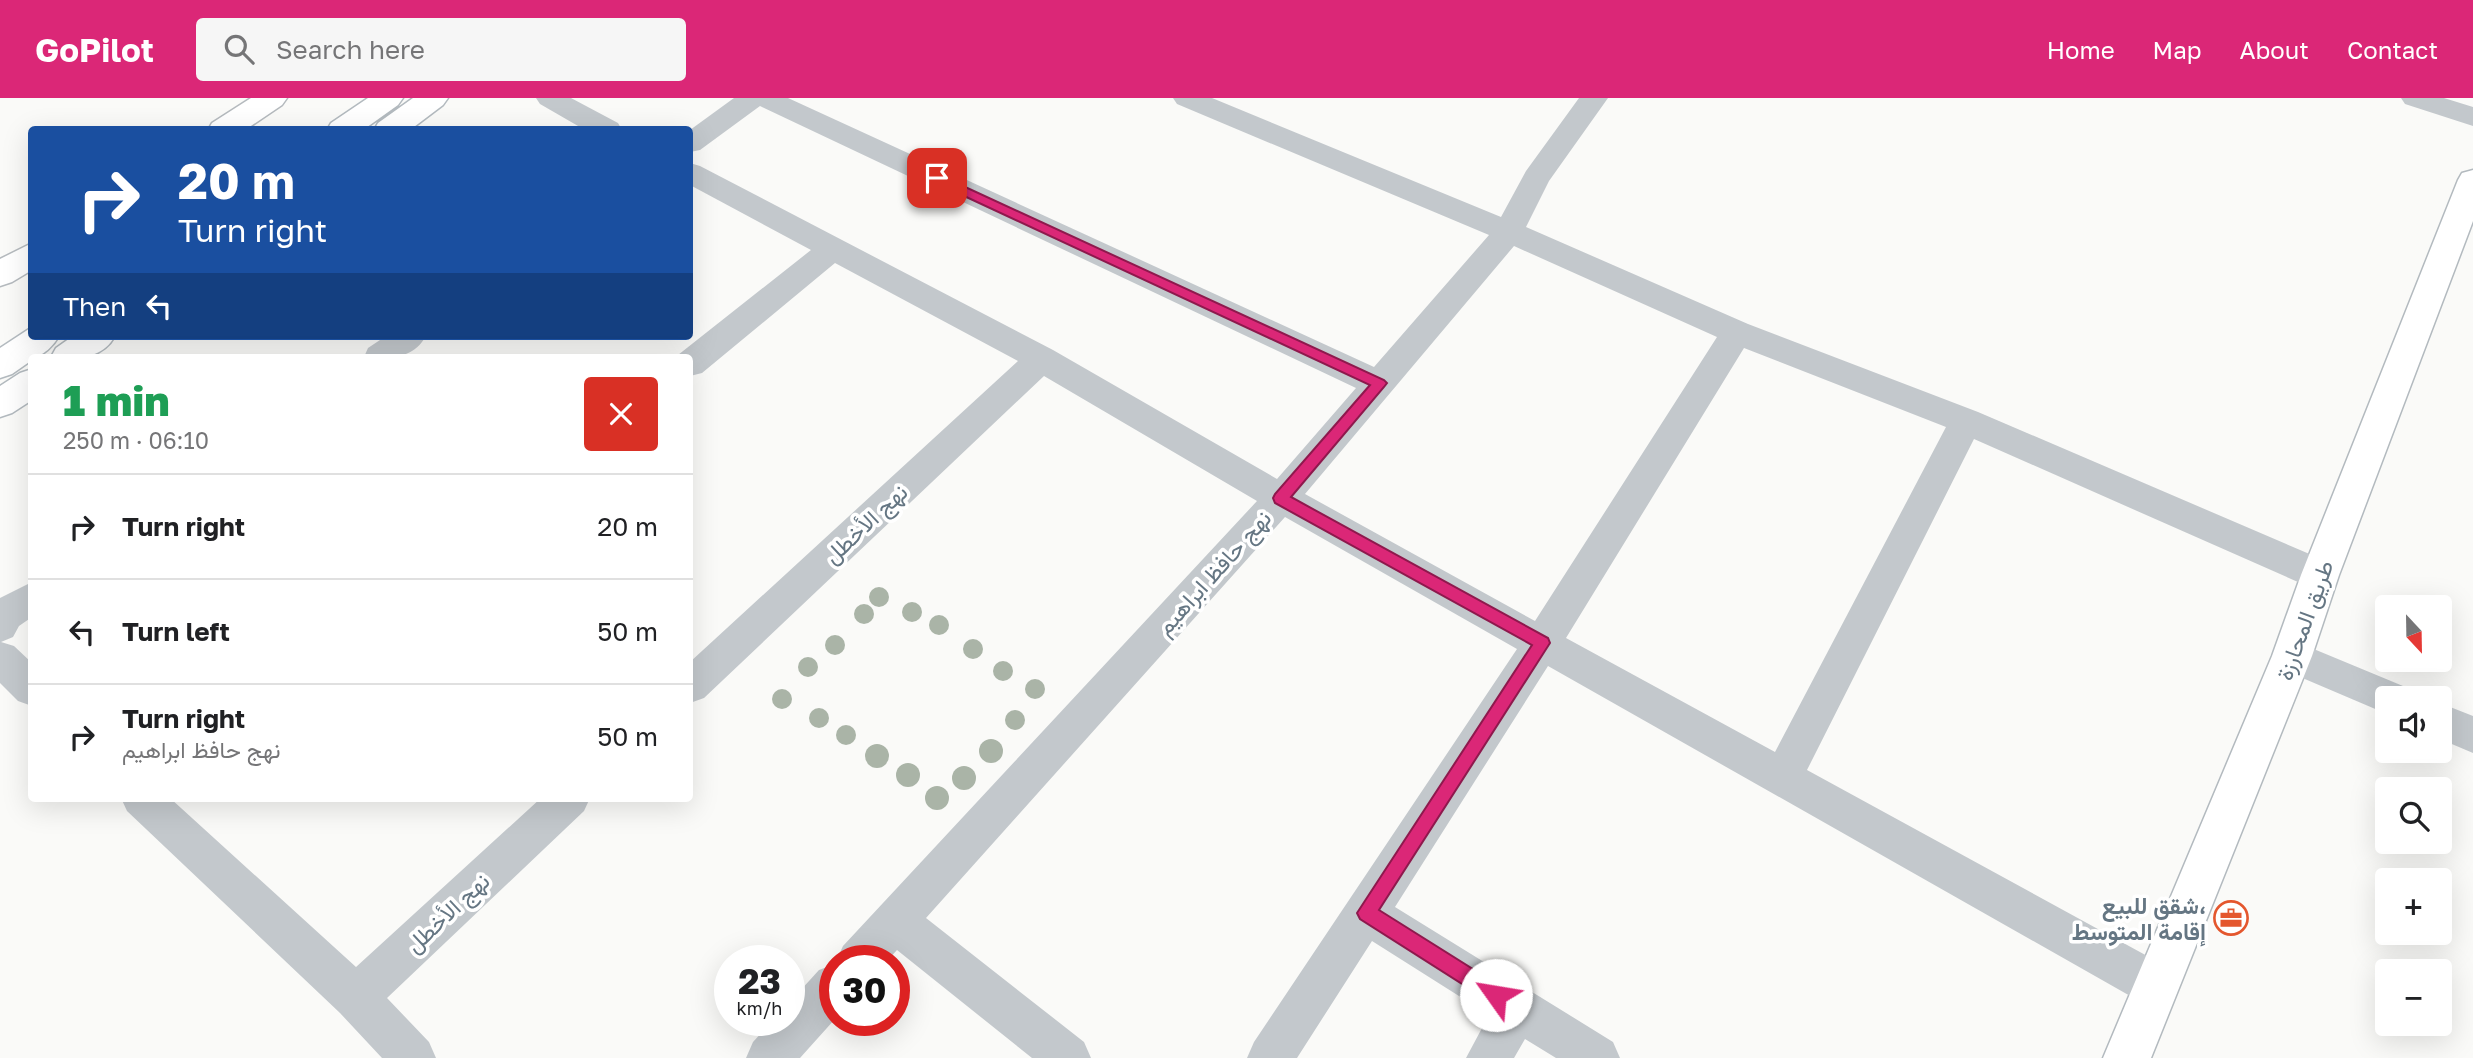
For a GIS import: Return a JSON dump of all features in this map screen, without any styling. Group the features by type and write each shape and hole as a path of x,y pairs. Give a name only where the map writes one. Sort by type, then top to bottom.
{"main road":[{"path":"229,126 272,98"},
{"path":"348,126 388,98"},
{"path":"394,126 433,98"},
{"name":"طريق المحارزة","path":"2127,1058 2292,656 2320,575 2473,180"},
{"path":"0,274 28,256"},
{"path":"0,365 36,340"},
{"path":"74,354 93,340"},
{"path":"0,404 28,385"}],"street":[{"path":"550,98 601,126"},
{"path":"693,141 753,98"},
{"path":"765,98 1379,383"},
{"path":"1187,98 1509,232 1737,332 1966,421 2320,575"},
{"name":"نهج حافظ ابراهيم","path":"873,945 1281,498 1509,232 1536,178 1594,98"},
{"path":"2415,98 2473,117"},
{"path":"693,175 1041,359 1281,498 2155,985"},
{"path":"693,362 833,249"},
{"path":"1270,1058 1542,643 1737,332"},
{"path":"384,354 404,340"},
{"name":"نهج الأخطل","path":"693,684 1041,359"},
{"path":"1783,777 1966,421"},
{"path":"0,626 5,615 28,600"},
{"path":"2292,656 2375,692"},
{"path":"0,658 28,685"},
{"path":"2452,725 2473,734"},
{"path":"146,802 356,997 413,1058"},
{"name":"نهج الأخطل","path":"356,997 566,802"},
{"path":"1366,913 1597,1058"},
{"path":"895,921 1068,1058"},
{"path":"769,1058 819,1003"},
{"path":"1489,1058 1518,1008"}],"place":[{"name":"شقق للبيع، إقامة المتوسط","path":"2231,918"}],"route":[{"path":"937,178 1379,383 1281,498 1542,643 1366,913 1496,995"}]}
